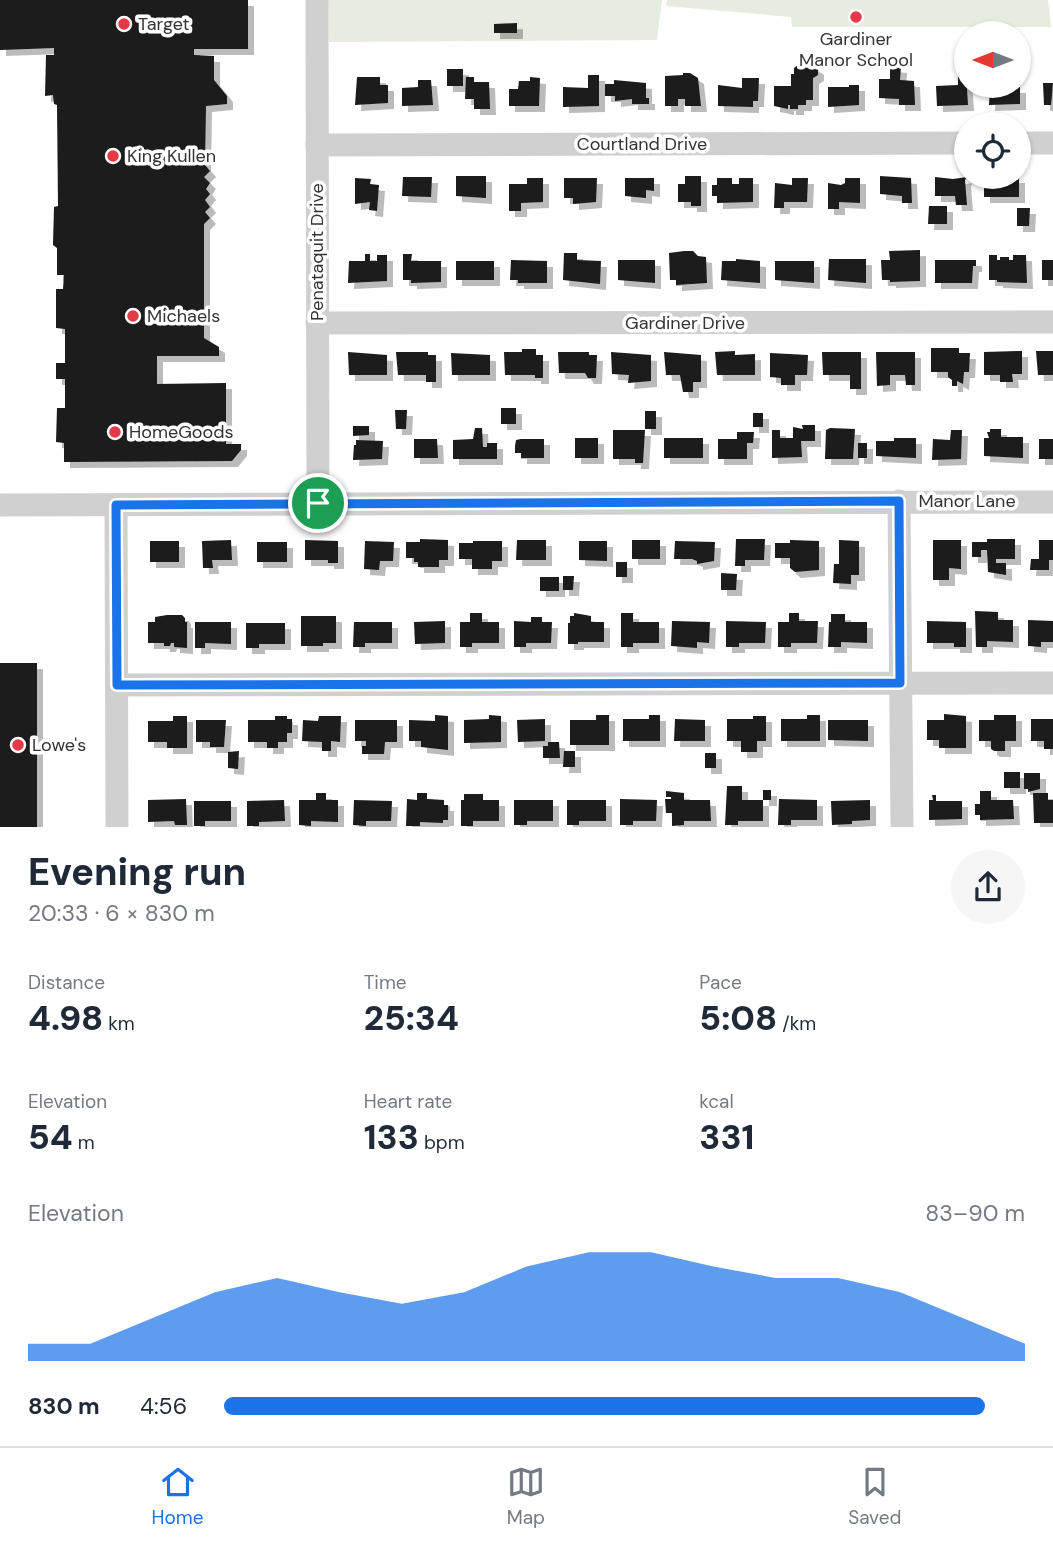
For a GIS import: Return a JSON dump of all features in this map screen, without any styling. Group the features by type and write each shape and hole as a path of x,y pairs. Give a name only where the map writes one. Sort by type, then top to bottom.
{"street":[{"name":"Penataquit Drive","path":"317,0 318,503"},
{"name":"Courtland Drive","path":"317,145 954,143"},
{"path":"1031,143 1053,143"},
{"name":"Gardiner Drive","path":"317,323 1053,322"},
{"path":"899,501 902,827"},
{"name":"Manor Lane","path":"0,505 1053,502"},
{"path":"116,505 117,827"},
{"path":"117,685 1053,683"}],"shaded area":[{"path":"328,0 662,0 657,40 329,42"},
{"path":"667,0 1048,0 1051,27 1031,27 1031,21 954,21 954,27 792,27 791,17 666,6"}],"building":[{"path":"0,0 248,0 248,49 194,49 194,55 214,56 214,80 227,96 227,104 206,106 205,165 210,171 204,177 210,183 206,189 210,194 205,200 210,207 205,212 210,218 204,224 204,338 219,347 219,356 157,356 157,384 226,383 226,444 241,444 241,450 232,461 64,462 64,443 56,442 57,408 65,408 65,379 56,379 56,363 65,363 65,329 56,328 56,289 63,289 64,275 57,275 57,248 53,245 54,207 58,206 57,105 54,104 53,95 45,96 46,55 54,55 54,48 0,50"},
{"path":"517,23 517,33 494,33 494,24"},
{"path":"799,64 812,65 818,69 818,75 813,78 813,100 806,100 806,105 798,105 798,109 790,109 790,105 788,109 774,106 774,86 791,86 791,74 794,74 794,68"},
{"path":"890,66 901,67 900,80 914,81 915,105 899,105 899,99 879,98 879,79 890,79"},
{"path":"447,69 463,69 463,86 447,86"},
{"path":"690,73 698,78 701,106 685,106 685,99 678,99 678,106 665,106 665,76"},
{"path":"588,75 599,75 599,106 563,107 563,87 588,88"},
{"path":"357,77 380,77 380,85 388,85 388,103 355,105"},
{"path":"466,77 474,77 474,82 489,82 490,109 474,109 474,99 465,99"},
{"path":"530,77 540,78 539,106 509,106 509,89 518,89 519,81 530,81"},
{"path":"742,78 759,78 758,101 753,101 753,107 718,106 718,85 742,88"},
{"path":"418,80 431,80 433,105 402,106 402,88 418,87"},
{"path":"614,80 646,83 646,98 649,98 649,104 632,104 632,99 615,101 615,96 605,96 605,84 614,84"},
{"path":"1043,83 1053,83 1051,105 1044,105"},
{"path":"859,85 859,105 828,107 828,87"},
{"path":"954,85 954,98 968,98 968,105 937,106 936,86"},
{"path":"989,98 1020,98 1020,104 989,105"},
{"path":"456,176 486,176 486,198 456,196"},
{"path":"685,176 701,176 701,206 691,206 691,202 678,202 678,184 685,184"},
{"path":"880,176 911,178 912,203 902,203 902,196 880,194"},
{"path":"403,177 432,177 431,197 402,196"},
{"path":"935,177 954,179 954,189 966,189 967,205 956,205 955,196 935,196"},
{"path":"355,178 371,179 370,184 379,185 377,211 369,210 370,202 355,204"},
{"path":"527,178 543,178 543,202 521,203 521,211 509,211 509,184 527,184"},
{"path":"564,178 597,178 596,202 573,204 573,198 564,198"},
{"path":"625,178 654,178 654,191 646,190 646,198 625,196"},
{"path":"717,178 732,178 732,184 739,184 739,178 753,178 753,202 717,203 717,196 712,196 712,185 717,185"},
{"path":"792,178 808,178 807,202 784,202 784,208 774,208 775,183 792,185"},
{"path":"845,178 860,178 860,203 839,202 839,209 828,209 828,183 841,185 845,183"},
{"path":"984,189 1019,189 1019,197 984,197"},
{"path":"929,206 947,206 947,224 928,224"},
{"path":"1017,208 1030,208 1029,226 1017,226"},
{"path":"920,250 920,281 882,280 881,260 890,260 889,251"},
{"path":"693,251 698,256 706,257 707,283 676,285 676,280 670,280 669,253"},
{"path":"564,253 577,253 577,260 601,261 600,284 563,280"},
{"path":"365,254 370,254 370,261 377,261 377,255 387,255 387,281 348,283 349,261 365,261"},
{"path":"403,254 412,254 411,261 441,261 441,282 411,283 411,280 403,280"},
{"path":"989,255 997,255 997,260 1000,260 1000,257 1009,257 1009,260 1013,260 1013,255 1026,255 1027,283 989,280"},
{"path":"829,259 866,259 866,283 828,280"},
{"path":"511,260 547,261 547,283 518,283 518,280 510,280"},
{"path":"618,260 655,260 655,283 618,280"},
{"path":"935,260 976,260 972,283 935,283"},
{"path":"1042,260 1053,260 1053,280 1042,280"},
{"path":"456,261 494,261 494,280 456,280"},
{"path":"722,261 760,261 760,283 721,280"},
{"path":"775,261 814,261 814,283 775,280"},
{"path":"931,348 959,348 959,353 970,353 969,372 964,372 963,384 957,381 957,386 952,386 948,372 931,372"},
{"path":"522,349 536,349 536,355 543,355 543,378 535,378 535,375 505,375 504,352 522,352"},
{"path":"735,351 735,355 755,354 755,375 717,375 715,352"},
{"path":"1022,351 1022,374 1012,374 1013,382 1000,382 1000,375 984,375 984,352"},
{"path":"1036,351 1053,351 1053,375 1038,375"},
{"path":"348,352 387,355 387,375 349,375"},
{"path":"396,352 428,352 428,355 436,355 436,382 426,382 426,375 398,375"},
{"path":"558,352 589,352 589,355 597,355 596,378 588,378 585,373 559,373"},
{"path":"611,352 651,355 651,381 628,383 629,375 612,374"},
{"path":"664,352 701,355 701,382 693,382 693,392 683,392 680,375 666,375"},
{"path":"822,352 861,352 861,389 850,389 850,375 823,375"},
{"path":"876,352 915,352 915,385 906,385 905,375 890,375 890,385 877,386"},
{"path":"451,353 490,355 490,375 452,375"},
{"path":"770,353 808,355 807,375 795,375 795,385 781,385 781,378 770,377"},
{"path":"501,408 516,408 516,424 501,424"},
{"path":"395,410 407,410 406,429 396,429"},
{"path":"645,411 656,411 656,429 645,429"},
{"path":"753,413 763,413 763,427 753,427"},
{"path":"802,425 815,425 815,441 801,441 802,457 772,458 772,430 780,430 780,438 793,438 793,427 803,429"},
{"path":"353,426 369,426 369,435 353,436"},
{"path":"475,428 482,428 483,447 487,447 487,443 497,443 497,459 453,459 453,440 473,439"},
{"path":"855,429 853,459 825,459 826,430"},
{"path":"990,429 1001,429 1001,437 1023,437 1023,458 984,456 984,438 989,438 987,432 990,432"},
{"path":"613,430 645,430 643,463 635,463 635,459 613,459"},
{"path":"951,430 962,430 961,459 932,460 933,439 950,440"},
{"path":"737,432 754,432 753,443 747,443 747,459 718,459 718,439 737,439"},
{"path":"575,438 598,438 598,458 575,458"},
{"path":"664,438 703,438 703,458 664,458"},
{"path":"894,438 916,438 916,458 876,456 876,441 894,441"},
{"path":"414,439 437,439 438,458 414,458"},
{"path":"544,439 544,458 521,458 521,453 515,453 515,446 516,440"},
{"path":"1039,439 1053,439 1053,459 1039,459"},
{"path":"356,440 383,441 382,459 353,460"},
{"path":"858,443 867,443 867,458 858,458"},
{"path":"420,539 448,540 448,560 439,560 439,567 418,567 414,558 406,558 406,542 420,542"},
{"path":"736,539 765,539 764,560 745,560 745,566 735,566"},
{"path":"987,539 1015,539 1015,559 996,559 996,563 1006,563 1006,575 988,572 987,550 981,550 981,557 972,557 972,542 987,542"},
{"path":"231,540 232,560 212,560 213,568 203,568 202,541"},
{"path":"305,540 338,541 338,563 305,560"},
{"path":"517,540 546,540 546,560 516,560"},
{"path":"632,540 660,540 660,559 632,559"},
{"path":"790,540 819,541 819,570 795,572 790,568 790,558 775,558 775,543 790,543"},
{"path":"839,540 859,541 859,575 851,575 851,584 833,583 834,564 839,564"},
{"path":"933,540 961,540 961,569 949,568 949,580 933,580"},
{"path":"1039,540 1053,540 1053,560 1049,560 1049,570 1030,570 1031,559 1039,559"},
{"path":"150,541 179,541 179,562 150,562"},
{"path":"365,541 394,542 393,561 380,561 379,570 364,569"},
{"path":"502,541 502,561 492,561 492,569 472,569 472,559 459,559 459,543"},
{"path":"579,541 607,541 607,561 579,560"},
{"path":"675,541 715,542 714,561 697,564 697,561 692,559 674,559"},
{"path":"257,542 287,542 287,562 257,562"},
{"path":"616,562 627,562 627,577 616,577"},
{"path":"721,573 737,574 736,590 721,590"},
{"path":"563,576 574,576 573,590 563,590"},
{"path":"540,577 559,577 559,591 540,591"},
{"path":"975,611 998,612 998,620 1013,620 1013,642 987,641 987,647 976,647"},
{"path":"470,613 482,613 482,622 499,622 499,643 472,643 472,647 460,647 460,622 470,622"},
{"path":"574,613 591,616 591,622 604,622 604,642 568,644 568,623"},
{"path":"621,613 633,613 633,622 659,622 659,643 633,643 633,647 621,647"},
{"path":"789,613 799,613 799,621 818,621 817,643 791,643 791,647 778,647 778,622 789,622"},
{"path":"831,614 845,614 845,622 867,622 867,643 841,642 841,647 828,647"},
{"path":"182,615 185,618 187,648 174,647 174,643 164,646 164,643 148,643 148,622 155,622 155,617"},
{"path":"301,616 336,616 336,643 301,646"},
{"path":"531,617 542,617 542,622 552,622 551,643 526,643 526,647 514,647 514,621 531,622"},
{"path":"1028,620 1053,621 1053,642 1041,642 1041,647 1028,646"},
{"path":"445,621 445,643 415,644 414,622"},
{"path":"672,621 710,622 709,643 697,642 697,648 671,646"},
{"path":"726,621 766,622 765,643 739,643 739,647 726,647"},
{"path":"927,621 966,622 966,647 954,647 954,643 927,643"},
{"path":"195,622 231,622 231,644 205,643 205,648 195,648"},
{"path":"354,622 392,622 392,643 365,643 365,647 353,647"},
{"path":"246,623 285,623 285,644 259,644 259,648 246,648"},
{"name":"Lowe's","path":"0,663 37,663 37,827 0,827"},
{"path":"944,714 966,716 966,748 939,748 939,740 927,740 927,720 944,720"},
{"path":"435,715 448,716 448,750 421,747 421,741 409,741 409,720 435,721"},
{"path":"489,715 501,716 501,742 464,743 464,720 489,719"},
{"path":"596,715 609,715 609,745 570,745 570,720 596,720"},
{"path":"649,715 660,715 660,741 623,741 623,719 649,719"},
{"path":"807,715 820,715 820,741 781,741 781,719 807,719"},
{"path":"994,715 1016,715 1016,741 1005,741 1005,751 991,749 991,741 979,741 979,720 994,720"},
{"path":"173,716 187,716 187,748 167,748 167,742 148,742 148,721 173,721"},
{"path":"275,716 292,719 292,733 287,733 287,742 278,742 278,748 267,748 267,742 248,742 248,720 275,720"},
{"path":"319,716 341,716 340,742 331,741 331,751 322,751 322,742 302,741 303,720 318,721"},
{"path":"753,716 766,716 766,741 757,741 757,752 741,752 741,741 727,741 727,719 753,719"},
{"path":"545,719 545,741 518,742 517,720"},
{"path":"675,719 705,720 705,741 674,741"},
{"path":"1031,719 1053,719 1053,749 1044,749 1044,741 1031,741"},
{"path":"196,720 226,720 224,747 210,747 210,742 196,742"},
{"path":"355,720 397,720 397,742 385,742 384,754 362,754 362,746 366,746 366,741 355,741"},
{"path":"828,720 868,720 868,741 828,740"},
{"path":"548,742 559,742 560,758 543,758 543,746 548,746"},
{"path":"239,751 238,769 228,768 228,752"},
{"path":"564,751 575,751 575,767 563,767"},
{"path":"705,753 716,753 716,768 705,768"},
{"path":"1004,772 1020,772 1020,788 1004,788"},
{"path":"1024,773 1040,773 1040,789 1028,792 1028,789 1024,789"},
{"path":"727,786 742,786 742,800 763,800 763,821 738,821 738,825 725,825"},
{"path":"763,790 771,790 771,800 763,800"},
{"path":"666,791 684,793 684,800 710,800 711,821 684,821 684,825 672,826 672,813 666,813 665,799 671,797 666,797"},
{"path":"980,791 991,791 991,800 1013,800 1014,819 980,820 980,815 975,815 975,804 980,804"},
{"path":"316,793 326,793 326,800 338,800 338,822 311,821 311,826 299,825 299,800 316,800"},
{"path":"417,793 427,793 427,799 444,800 444,805 448,805 448,820 443,820 443,823 420,822 420,826 406,826 407,799 417,800"},
{"path":"1033,793 1048,793 1048,800 1053,800 1053,823 1034,823"},
{"path":"464,794 483,794 483,800 499,800 499,821 473,821 473,826 461,826 461,800 464,800"},
{"path":"932,795 936,795 936,801 962,801 962,819 929,820 929,800 933,800"},
{"path":"186,799 187,825 175,825 174,821 148,822 148,800"},
{"path":"620,799 657,800 656,821 633,821 633,825 620,825"},
{"path":"779,799 817,800 817,820 791,820 791,825 778,825"},
{"path":"284,800 285,821 259,822 259,826 247,826 247,801"},
{"path":"354,800 392,801 391,821 366,821 366,826 353,825"},
{"path":"514,800 553,800 553,821 527,821 527,825 514,825"},
{"path":"567,800 606,800 606,821 579,821 579,825 567,825"},
{"path":"870,800 870,820 832,825 831,801"},
{"path":"194,801 231,801 231,821 205,821 205,826 194,826"}],"place":[{"name":"Gardiner Manor School","path":"856,17"},
{"name":"Target","path":"124,24"},
{"name":"King Kullen","path":"113,156"},
{"name":"Michaels","path":"133,316"},
{"name":"HomeGoods","path":"115,432"},
{"name":"Lowe's","path":"18,745"}],"route":[{"path":"899,501 900,683 117,685 116,505 318,503 899,501"}]}
